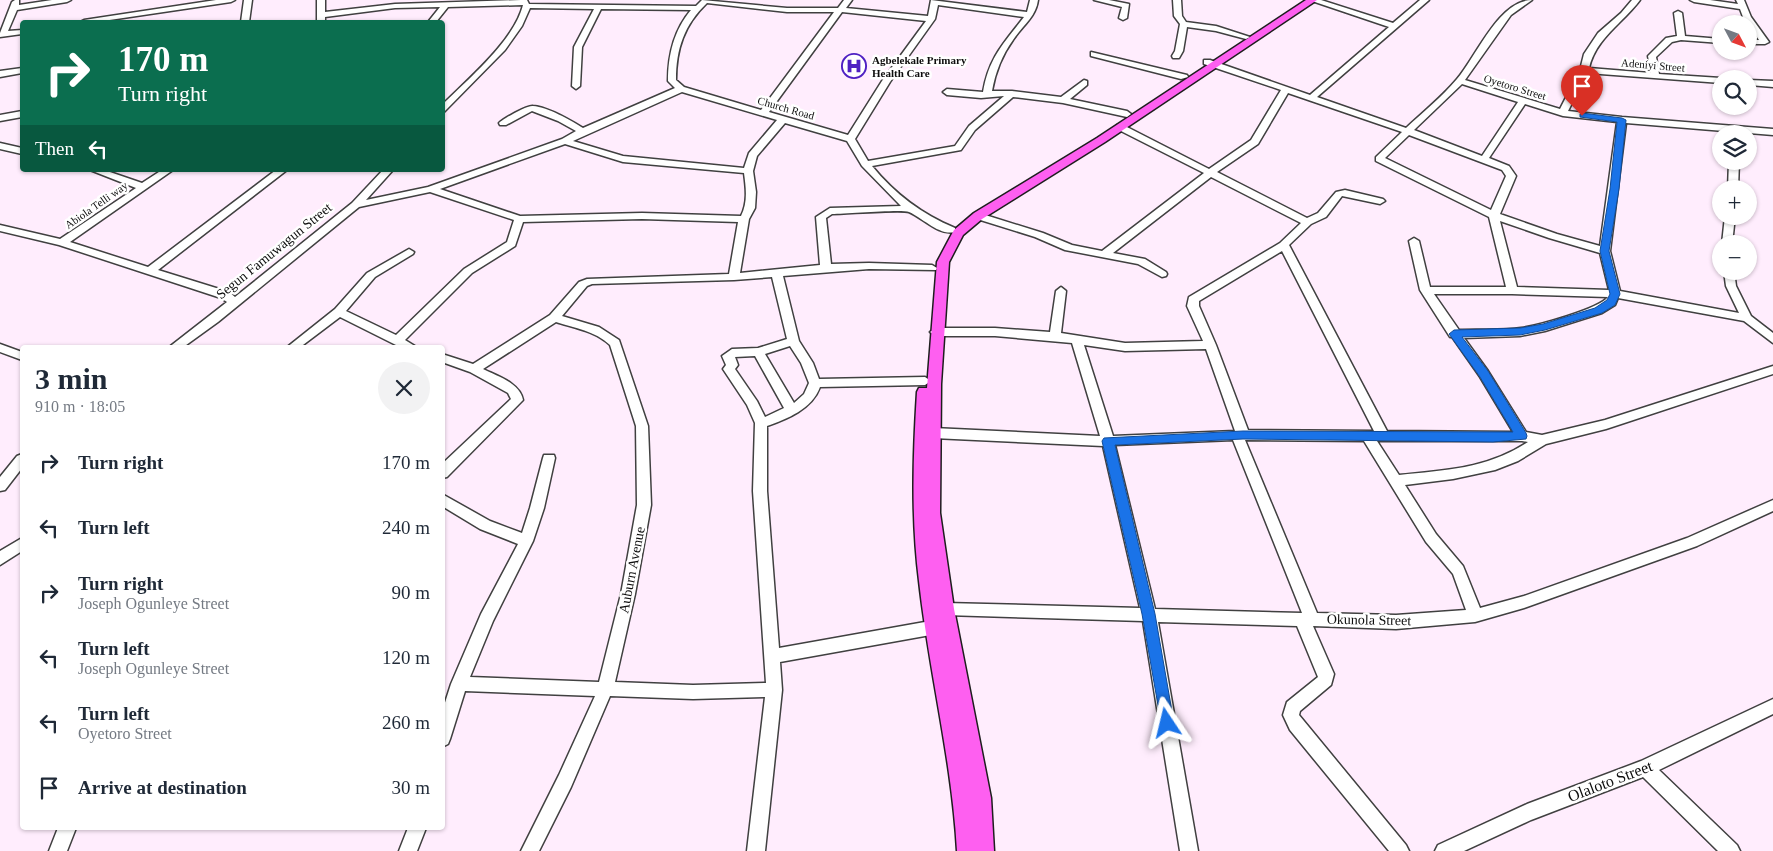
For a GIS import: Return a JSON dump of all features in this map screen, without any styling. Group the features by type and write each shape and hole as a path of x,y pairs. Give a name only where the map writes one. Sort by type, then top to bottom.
{"main road":[{"path":"984,851 981,798 959,721 936,628 923,544 920,491 932,268 951,230 970,214 1120,127 1301,0"},
{"path":"967,851 959,721 932,513 936,332 943,262 958,234 978,216 1013,190 1095,138 1127,114 1184,77 1211,63 1312,0"}],"street":[{"path":"2,35 17,0"},
{"path":"14,8 68,0"},
{"path":"97,20 231,0"},
{"path":"245,20 248,0"},
{"path":"321,0 321,19 395,6 525,3 562,7 598,8 631,4 697,8"},
{"path":"562,7 570,0"},
{"path":"356,205 432,189 565,141 583,130 681,89 672,81 674,49 684,26 697,8 706,0 787,10 840,12 856,10 931,19"},
{"path":"763,114 822,32 848,0"},
{"path":"987,94 990,74 999,55 1029,15 1034,0"},
{"path":"1098,0 1126,6 1123,18"},
{"path":"1176,56 1179,51 1184,24 1178,16 1177,0"},
{"path":"1312,0 1393,26"},
{"path":"1311,98 1425,0"},
{"path":"1528,0 1508,13 1487,40 1460,81 1380,157 1381,161 1494,214 1553,236 1605,251"},
{"path":"1563,113 1584,70 1588,54 1636,0"},
{"path":"1694,0 1741,3 1748,17 1769,43"},
{"path":"951,230 930,222 908,209 866,164 856,145 850,139 886,82 931,19 936,1 1029,15"},
{"path":"445,108 502,48 518,26 525,3"},
{"path":"434,20 445,6"},
{"path":"576,86 578,47 598,8"},
{"path":"1678,14 1680,38"},
{"path":"1184,24 1199,24 1246,37"},
{"path":"2,35 20,32"},
{"path":"1656,77 1651,59 1654,52 1669,40 1680,38 1712,40"},
{"path":"1094,54 1184,77"},
{"path":"1211,63 1407,130 1506,168 1511,176 1494,214 1512,290"},
{"name":"Adeniyi Street","path":"1584,70 1712,80"},
{"path":"0,83 2,74 20,71"},
{"name":"Oyetoro Street","path":"1460,81 1563,113 1712,130"},
{"path":"1063,100 1084,83"},
{"path":"1757,83 1773,84"},
{"name":"Church Road","path":"681,89 850,139"},
{"path":"1104,254 1211,172 1255,142 1286,89"},
{"path":"947,92 1012,94 1063,100 1127,114"},
{"path":"866,164 958,148 972,128 1012,94"},
{"path":"1484,160 1523,100"},
{"path":"502,123 532,108 562,119 583,130"},
{"path":"0,118 20,114"},
{"path":"734,277 744,219 750,208 751,192 748,171 752,155 783,119"},
{"path":"1454,334 1520,332 1598,310 1611,302 1615,294 1605,251 1622,120"},
{"path":"1120,127 1307,222"},
{"name":"Oyetoro Street","path":"1757,132 1773,132"},
{"path":"565,141 623,159 748,171"},
{"path":"0,146 20,151"},
{"path":"101,172 144,187"},
{"name":"Abiola Telli way","path":"62,243 165,172"},
{"path":"148,272 279,172"},
{"name":"Segun Famuwagun Street","path":"177,345 356,205 386,172"},
{"path":"432,189 519,220 642,216 744,219"},
{"path":"1380,201 1341,193 1322,215 1307,222 1284,245 1202,293 1193,300 1192,306 1210,346 1326,674 1326,680 1293,707 1291,715 1296,725 1400,851"},
{"path":"826,268 821,217 824,214 830,211 908,209"},
{"path":"978,216 1039,235 1069,248 1141,261 1162,274"},
{"path":"398,340 468,271 511,244 519,220"},
{"path":"0,228 62,243 225,295 234,302"},
{"path":"1414,241 1419,271 1426,291 1454,334 1484,374 1522,436"},
{"path":"1284,245 1383,436"},
{"path":"295,345 339,312 371,275 409,252"},
{"path":"474,369 554,318 584,284 591,281 734,277 869,266 932,268"},
{"path":"761,423 791,409 808,398 813,392 815,383 807,363 793,341 777,274"},
{"path":"1730,280 1731,286 1747,318 1773,339"},
{"path":"1426,291 1512,290 1615,294 1747,318"},
{"path":"1055,336 1061,291"},
{"path":"339,312 407,345"},
{"name":"Auburn Avenue","path":"530,851 565,781 605,690 624,612 644,505 643,436 640,416 615,343 610,336 554,318"},
{"path":"936,332 995,332 1055,336 1125,347 1210,346"},
{"path":"1077,340 1108,441 1149,614 1189,851"},
{"path":"756,851 774,690 760,491 761,423 753,404 729,370 732,365 728,356 732,353 758,352 793,341"},
{"path":"0,348 20,355"},
{"path":"758,352 791,409"},
{"path":"445,359 474,369 512,390 516,394 517,400 445,470"},
{"path":"1395,481 1461,473 1498,464 1542,440 1606,424 1773,370"},
{"path":"815,383 925,382"},
{"path":"933,433 1108,441 1240,435 1522,436 1542,440"},
{"path":"1368,436 1431,538 1458,570 1474,616"},
{"path":"445,729 459,684 486,619 526,541 538,508 549,458"},
{"path":"0,486 20,461"},
{"path":"445,501 485,524 526,541"},
{"name":"Okunola Street","path":"945,610 1396,622 1474,616 1524,602 1692,542 1773,505"},
{"path":"0,559 20,545"},
{"path":"773,656 936,628"},
{"path":"459,684 694,692 774,690"},
{"name":"Olaloto Street","path":"1444,851 1527,813 1645,768 1773,706"},
{"path":"1645,768 1731,851"},
{"path":"58,851 65,830"},
{"path":"408,851 416,830"}],"place":[{"name":"Agbelekale Primary Health Care","path":"854,66"}],"route":[{"path":"1167,723 1149,614 1108,441 1243,435 1522,436 1484,374 1454,334 1520,332 1598,310 1611,302 1615,294 1605,251 1622,120 1582,116"}]}
